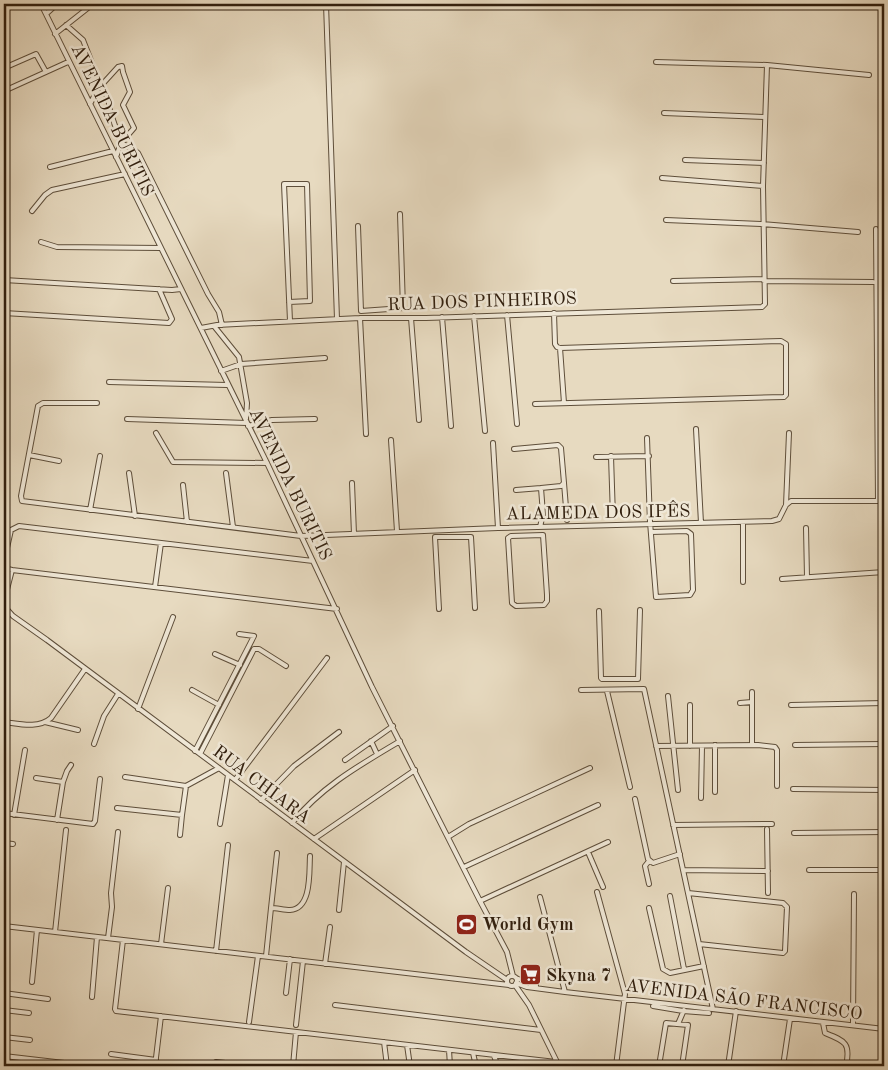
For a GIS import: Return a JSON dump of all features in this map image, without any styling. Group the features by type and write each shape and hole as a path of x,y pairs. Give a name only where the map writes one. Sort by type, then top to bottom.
{"street":[{"name":"AVENIDA BURITIS","path":"41,4 267,464 413,771 507,952 515,981 558,1064"},
{"path":"46,14 57,4"},
{"path":"55,34 93,4"},
{"path":"326,4 337,319"},
{"path":"66,25 83,40 103,91 108,97 110,111 121,143 133,148 138,153 208,294 219,312 222,325"},
{"path":"4,68 36,54 46,72"},
{"path":"4,91 68,62"},
{"path":"656,62 767,65 869,75"},
{"path":"764,280 765,225 763,186 767,65"},
{"path":"90,104 101,86 118,67 122,66 130,92 123,105 134,128 121,143 116,157"},
{"path":"664,113 765,117"},
{"path":"50,166 113,151"},
{"path":"685,160 764,163"},
{"path":"32,211 45,195 52,190 125,174"},
{"path":"662,178 763,186"},
{"path":"289,302 310,301 307,184 284,184 289,302 290,321"},
{"path":"400,214 403,308 410,318 419,420"},
{"path":"666,220 858,232"},
{"path":"358,226 361,311 403,308"},
{"path":"876,229 880,398 878,501"},
{"path":"41,242 57,247 161,248"},
{"path":"4,280 159,290 181,289"},
{"name":"RUA DOS PINHEIROS","path":"200,328 222,325 360,318 760,308 765,304 764,280"},
{"path":"673,281 873,282"},
{"path":"4,313 169,323 172,319 159,290"},
{"path":"535,404 781,397 786,395 786,344 783,341 560,348 555,344 554,313"},
{"path":"878,313 884,313"},
{"path":"507,315 517,424"},
{"path":"474,316 485,431"},
{"path":"442,317 451,426"},
{"path":"360,318 366,434"},
{"path":"214,326 239,356 247,403 247,423"},
{"path":"560,348 564,403"},
{"path":"878,357 883,357"},
{"path":"221,371 241,364 325,358"},
{"path":"109,382 227,385"},
{"path":"59,461 28,455 38,406 40,404 97,403"},
{"path":"127,419 247,423 272,420 314,419"},
{"path":"696,429 701,523"},
{"path":"156,433 173,462 267,464"},
{"path":"786,505 789,433"},
{"path":"647,438 650,524 656,597 690,595 693,590 691,534 687,531 651,532"},
{"path":"391,440 397,530"},
{"path":"493,443 498,528"},
{"path":"514,449 560,446 567,520"},
{"name":"ALAMEDA DOS IPÊS","path":"28,455 22,500 24,502 301,536 397,530 777,521 786,505"},
{"path":"90,510 100,456"},
{"path":"596,456 648,456"},
{"path":"611,456 613,517"},
{"path":"129,473 135,516"},
{"path":"226,473 233,527"},
{"path":"352,483 354,534"},
{"path":"516,490 561,486 564,483"},
{"path":"182,485 187,522"},
{"path":"540,527 543,514 541,488"},
{"path":"786,505 795,501 884,501"},
{"path":"743,523 743,582"},
{"path":"4,561 11,530 16,527 313,561"},
{"path":"527,527 527,536"},
{"path":"806,528 808,577"},
{"path":"452,529 454,537"},
{"path":"543,535 544,537 547,595 547,601 544,605 516,606 512,603 508,538 511,536 527,536 543,535"},
{"path":"439,609 435,537 471,536 475,608"},
{"path":"155,587 161,543"},
{"path":"4,568 337,609"},
{"path":"4,601 12,570"},
{"path":"782,579 884,572"},
{"name":"RUA CHIARA","path":"4,606 13,616 508,982"},
{"path":"639,690 640,610"},
{"path":"599,611 601,678 638,679"},
{"path":"138,709 173,617"},
{"path":"195,751 254,636 239,634"},
{"path":"200,754 254,649 259,649 286,666"},
{"path":"215,654 240,664"},
{"path":"235,780 327,658"},
{"path":"4,722 36,725 45,722 51,718 85,669"},
{"path":"192,690 219,705"},
{"path":"581,690 644,690 713,1009"},
{"path":"608,691 630,787"},
{"path":"752,692 752,745"},
{"path":"94,744 104,716 118,694"},
{"path":"668,696 678,790"},
{"path":"740,703 752,702"},
{"path":"791,704 884,704"},
{"path":"690,705 690,746"},
{"path":"45,722 78,730"},
{"path":"345,760 393,726"},
{"path":"261,800 294,766 339,732"},
{"path":"371,741 376,754"},
{"path":"292,823 320,792 376,754 400,741"},
{"path":"795,744 884,744"},
{"path":"656,746 752,745 774,747 778,750 777,786"},
{"path":"701,798 702,746"},
{"path":"715,746 715,792"},
{"path":"14,815 25,750"},
{"path":"57,820 63,782 66,771 72,765"},
{"path":"125,778 186,786 219,768"},
{"path":"448,838 468,824 590,768"},
{"path":"314,839 413,771"},
{"path":"220,824 228,775"},
{"path":"36,778 63,782"},
{"path":"4,813 93,824 95,821 100,779"},
{"path":"180,835 186,786"},
{"path":"793,789 884,790"},
{"path":"635,800 650,861"},
{"path":"464,868 598,805"},
{"path":"118,808 182,815"},
{"path":"673,825 772,824"},
{"path":"767,829 768,894"},
{"path":"55,932 66,830"},
{"path":"108,938 118,832"},
{"path":"794,832 884,832"},
{"path":"480,901 608,842"},
{"path":"4,843 13,844"},
{"path":"216,951 228,844"},
{"path":"588,852 603,887"},
{"path":"266,956 277,853"},
{"path":"649,884 645,866 650,861 653,862 680,854"},
{"path":"271,908 290,910 302,905 306,898 310,856"},
{"path":"339,910 344,862"},
{"path":"683,870 768,871"},
{"path":"809,870 884,870"},
{"path":"162,944 168,888"},
{"path":"597,892 625,998 616,1066"},
{"path":"688,892 783,902 788,909 785,951 780,953 699,944"},
{"path":"854,894 854,1025"},
{"path":"670,896 684,969"},
{"path":"540,897 565,992"},
{"path":"649,908 663,969 668,973 704,966"},
{"path":"4,926 325,964 508,982 509,977 515,981"},
{"path":"325,964 330,927"},
{"path":"32,982 37,930"},
{"path":"92,997 97,937"},
{"path":"123,940 115,1009 558,1064"},
{"path":"249,1022 258,956"},
{"path":"286,993 290,959"},
{"path":"296,1025 303,961"},
{"name":"AVENIDA SÃO FRANCISCO","path":"508,982 515,981 527,987 565,992 884,1029"},
{"path":"4,993 48,998"},
{"path":"335,1005 541,1030"},
{"path":"653,1006 708,1013"},
{"path":"678,1024 685,1006"},
{"path":"4,1010 29,1013"},
{"path":"728,1066 736,1011"},
{"path":"156,1063 161,1016"},
{"path":"783,1066 790,1019"},
{"path":"659,1066 666,1023 688,1025 682,1066"},
{"path":"823,1023 823,1032 840,1038 847,1046 849,1055 846,1066"},
{"path":"293,1066 296,1032"},
{"path":"4,1037 30,1040"},
{"path":"384,1042 387,1066"},
{"path":"407,1045 410,1066"},
{"path":"449,1050 450,1066"},
{"path":"473,1053 476,1066"},
{"path":"111,1054 156,1063 186,1066"},
{"path":"4,1056 90,1066"},
{"path":"494,1056 498,1066"},
{"path":"216,1062 254,1066"},
{"path":"302,1064 317,1066"}],"place":[{"name":"World Gym","path":"466,924"},
{"name":"Skyna 7","path":"530,975"}]}
